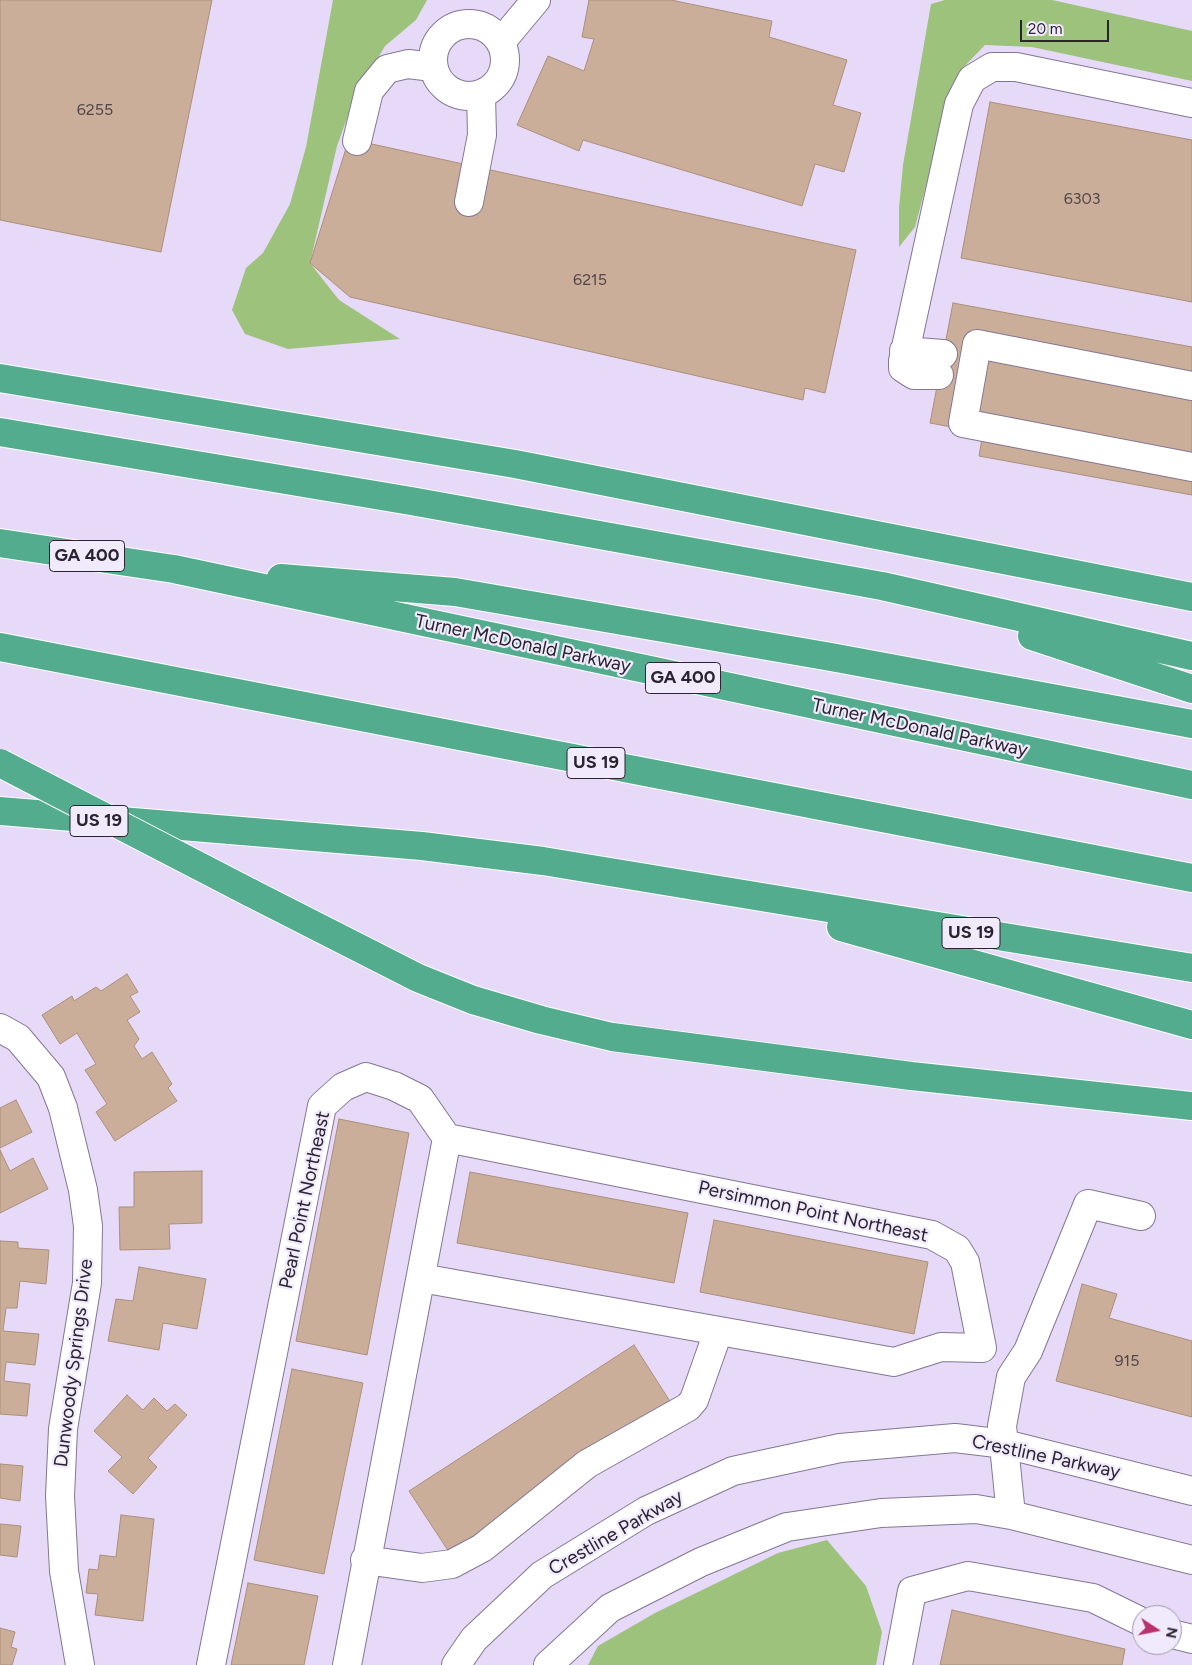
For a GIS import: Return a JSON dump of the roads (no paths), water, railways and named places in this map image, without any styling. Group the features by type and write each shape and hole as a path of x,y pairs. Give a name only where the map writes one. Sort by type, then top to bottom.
{"highway":[{"path":"0,378 515,464 1192,597"},
{"path":"0,432 411,501 882,586 1192,656"},
{"name":"Turner McDonald Parkway","path":"0,543 174,569 1192,785"},
{"path":"174,569 455,592 821,655 1192,724"},
{"path":"882,586 1192,689"},
{"name":"US 19","path":"0,647 1192,878"},
{"path":"0,763 362,951 418,978 473,1000 541,1020 612,1037 911,1076 1192,1106"},
{"name":"US 19","path":"0,811 422,846 543,861 1192,968"},
{"path":"750,896 811,918 1192,1026"}],"street":[{"path":"501,42 536,0"},
{"path":"469,24 482,26 493,32 501,42 505,54 505,67 500,79 492,90 481,95 469,97 456,95 445,88 437,79 433,67 433,54 437,42 446,32 456,26 469,24"},
{"path":"357,141 369,91 387,69 408,64 433,67"},
{"path":"941,365 904,351 959,104 972,79 992,67 1016,67 1192,103"},
{"path":"469,202 482,135 481,95"},
{"path":"1192,386 978,344 963,423 1192,467"},
{"name":"Dunwoody Springs Drive","path":"0,1028 18,1038 51,1077 63,1108 83,1190 88,1226 87,1283 63,1429 60,1496 64,1571 80,1665"},
{"name":"Pearl Point Northeast","path":"211,1665 322,1106 343,1087 366,1077 394,1086 420,1099 448,1138"},
{"path":"347,1665 365,1560 448,1138"},
{"name":"Persimmon Point Northeast","path":"448,1138 932,1235 957,1249 965,1262 982,1348"},
{"path":"1011,1515 1002,1426 1011,1377 1028,1352 1088,1204 1141,1216"},
{"path":"421,1278 894,1362 941,1347 982,1348 1000,1362 1011,1377"},
{"path":"365,1560 422,1568 452,1564 482,1548 587,1464 688,1407 694,1400 718,1332"},
{"name":"Crestline Parkway","path":"456,1665 474,1639 542,1575 646,1511 733,1471 840,1448 956,1438 1005,1444 1192,1491"},
{"path":"548,1665 610,1608 701,1562 787,1527 881,1513 976,1509 1011,1515 1192,1560"},
{"path":"898,1665 912,1591 968,1576 1093,1598 1132,1617"}]}
